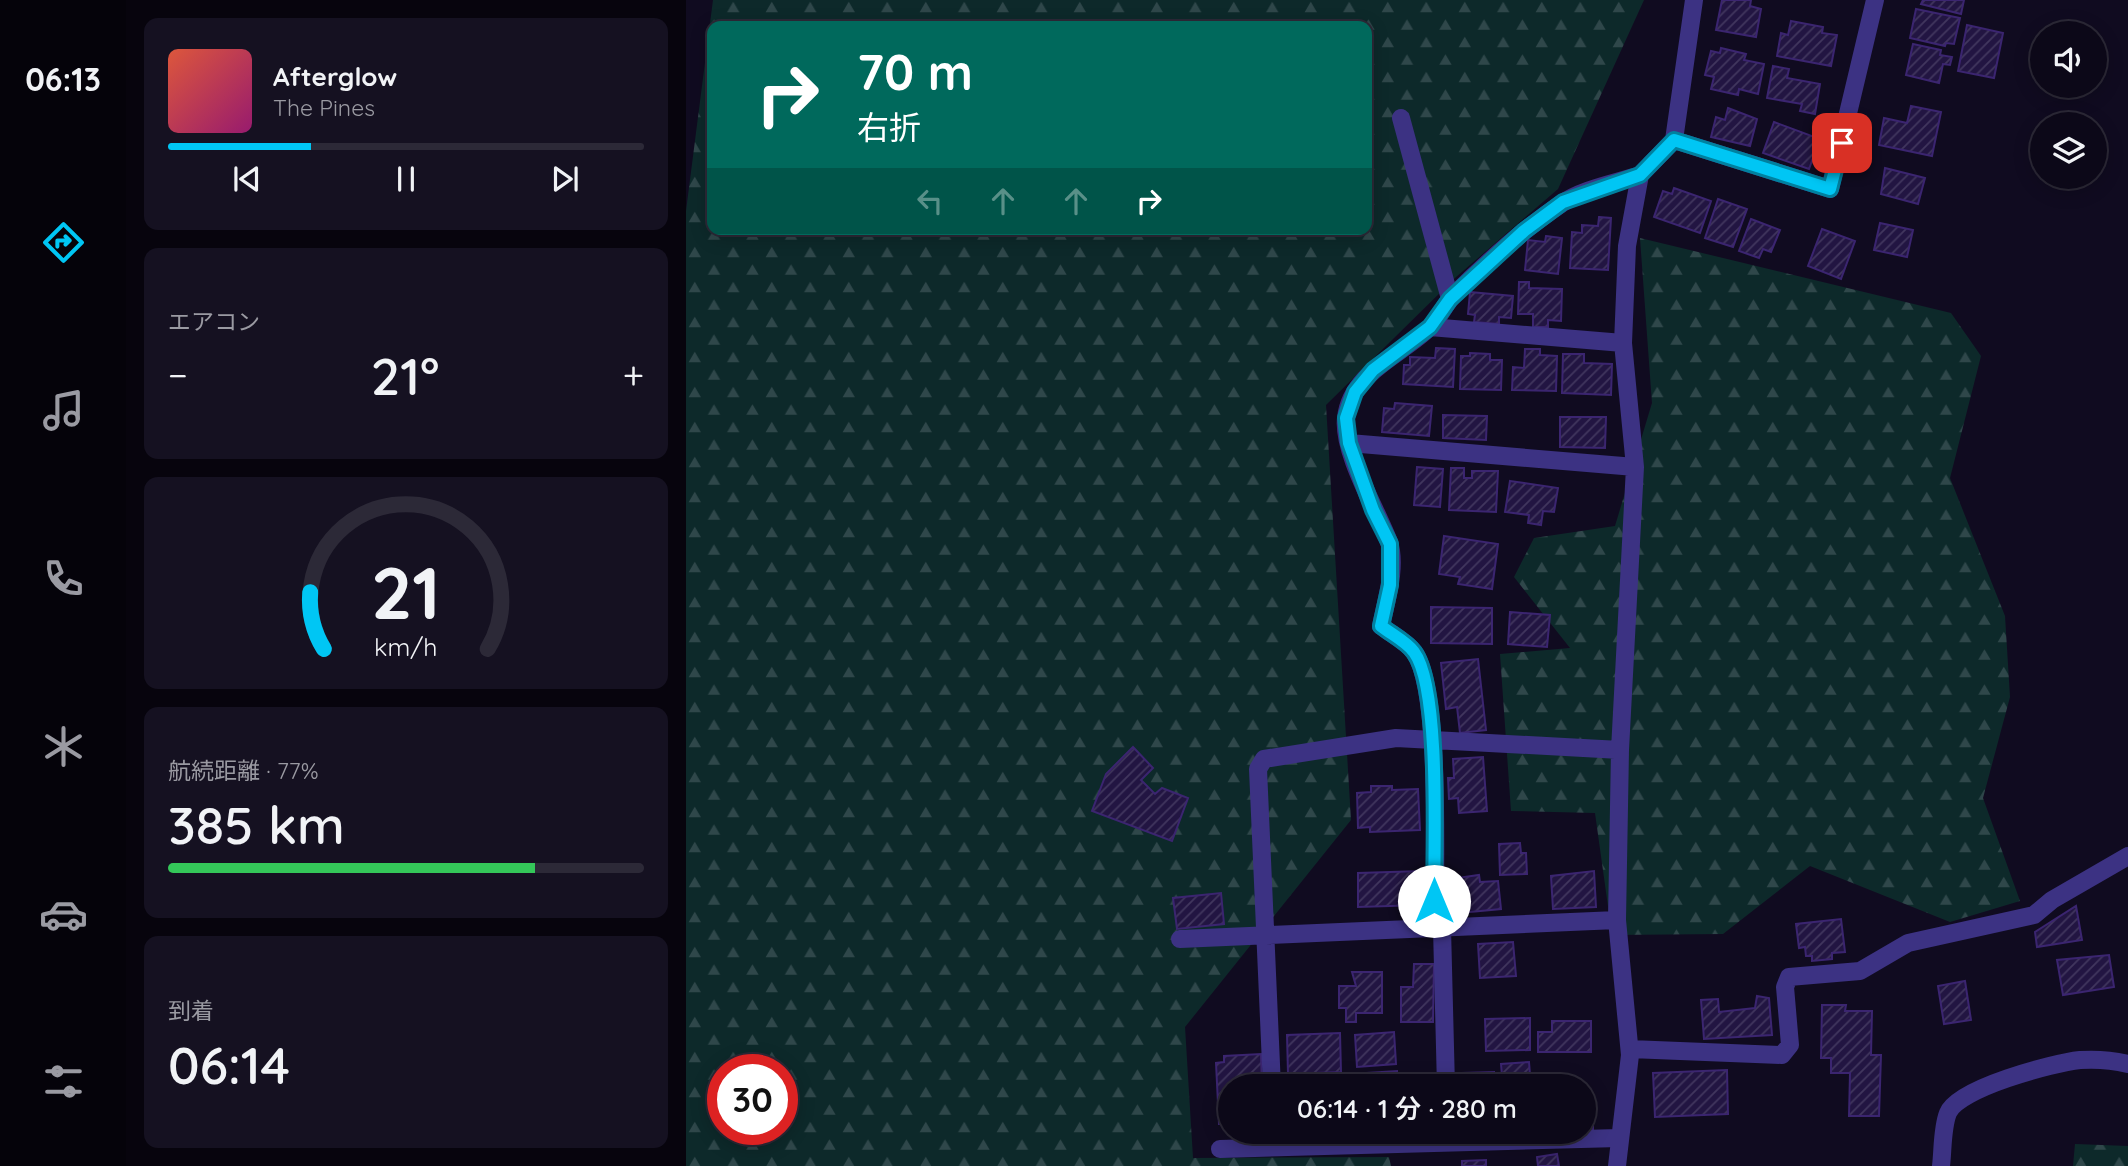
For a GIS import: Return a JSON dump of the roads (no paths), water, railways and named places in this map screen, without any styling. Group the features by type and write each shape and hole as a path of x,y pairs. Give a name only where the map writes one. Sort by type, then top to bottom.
{"street":[{"path":"1445,1074 1433,740 1423,669 1414,651 1381,626 1390,585 1390,544 1373,510 1349,443 1346,418 1355,392 1373,370 1430,327 1450,299 1524,231 1563,202 1640,175 1674,140 1694,0"},
{"path":"1674,140 1830,189 1875,0"},
{"path":"1401,118 1450,299"},
{"path":"1617,1166 1630,1049 1617,920 1620,750 1635,467 1623,343 1627,246 1640,175"},
{"path":"1430,327 1623,343"},
{"path":"1349,443 1635,467"},
{"path":"1271,1074 1258,769 1264,759 1396,738 1620,750"},
{"path":"1630,1049 1782,1055 1790,1045 1785,987 1788,978 1860,971 1908,943 2034,915 2052,900 2128,856"},
{"path":"1180,939 1617,920"},
{"path":"1941,1166 1948,1112 1964,1096 2017,1076 2079,1060 2128,1063"},
{"path":"1596,1138 1619,1138"},
{"path":"1220,1149 1323,1144"}]}
